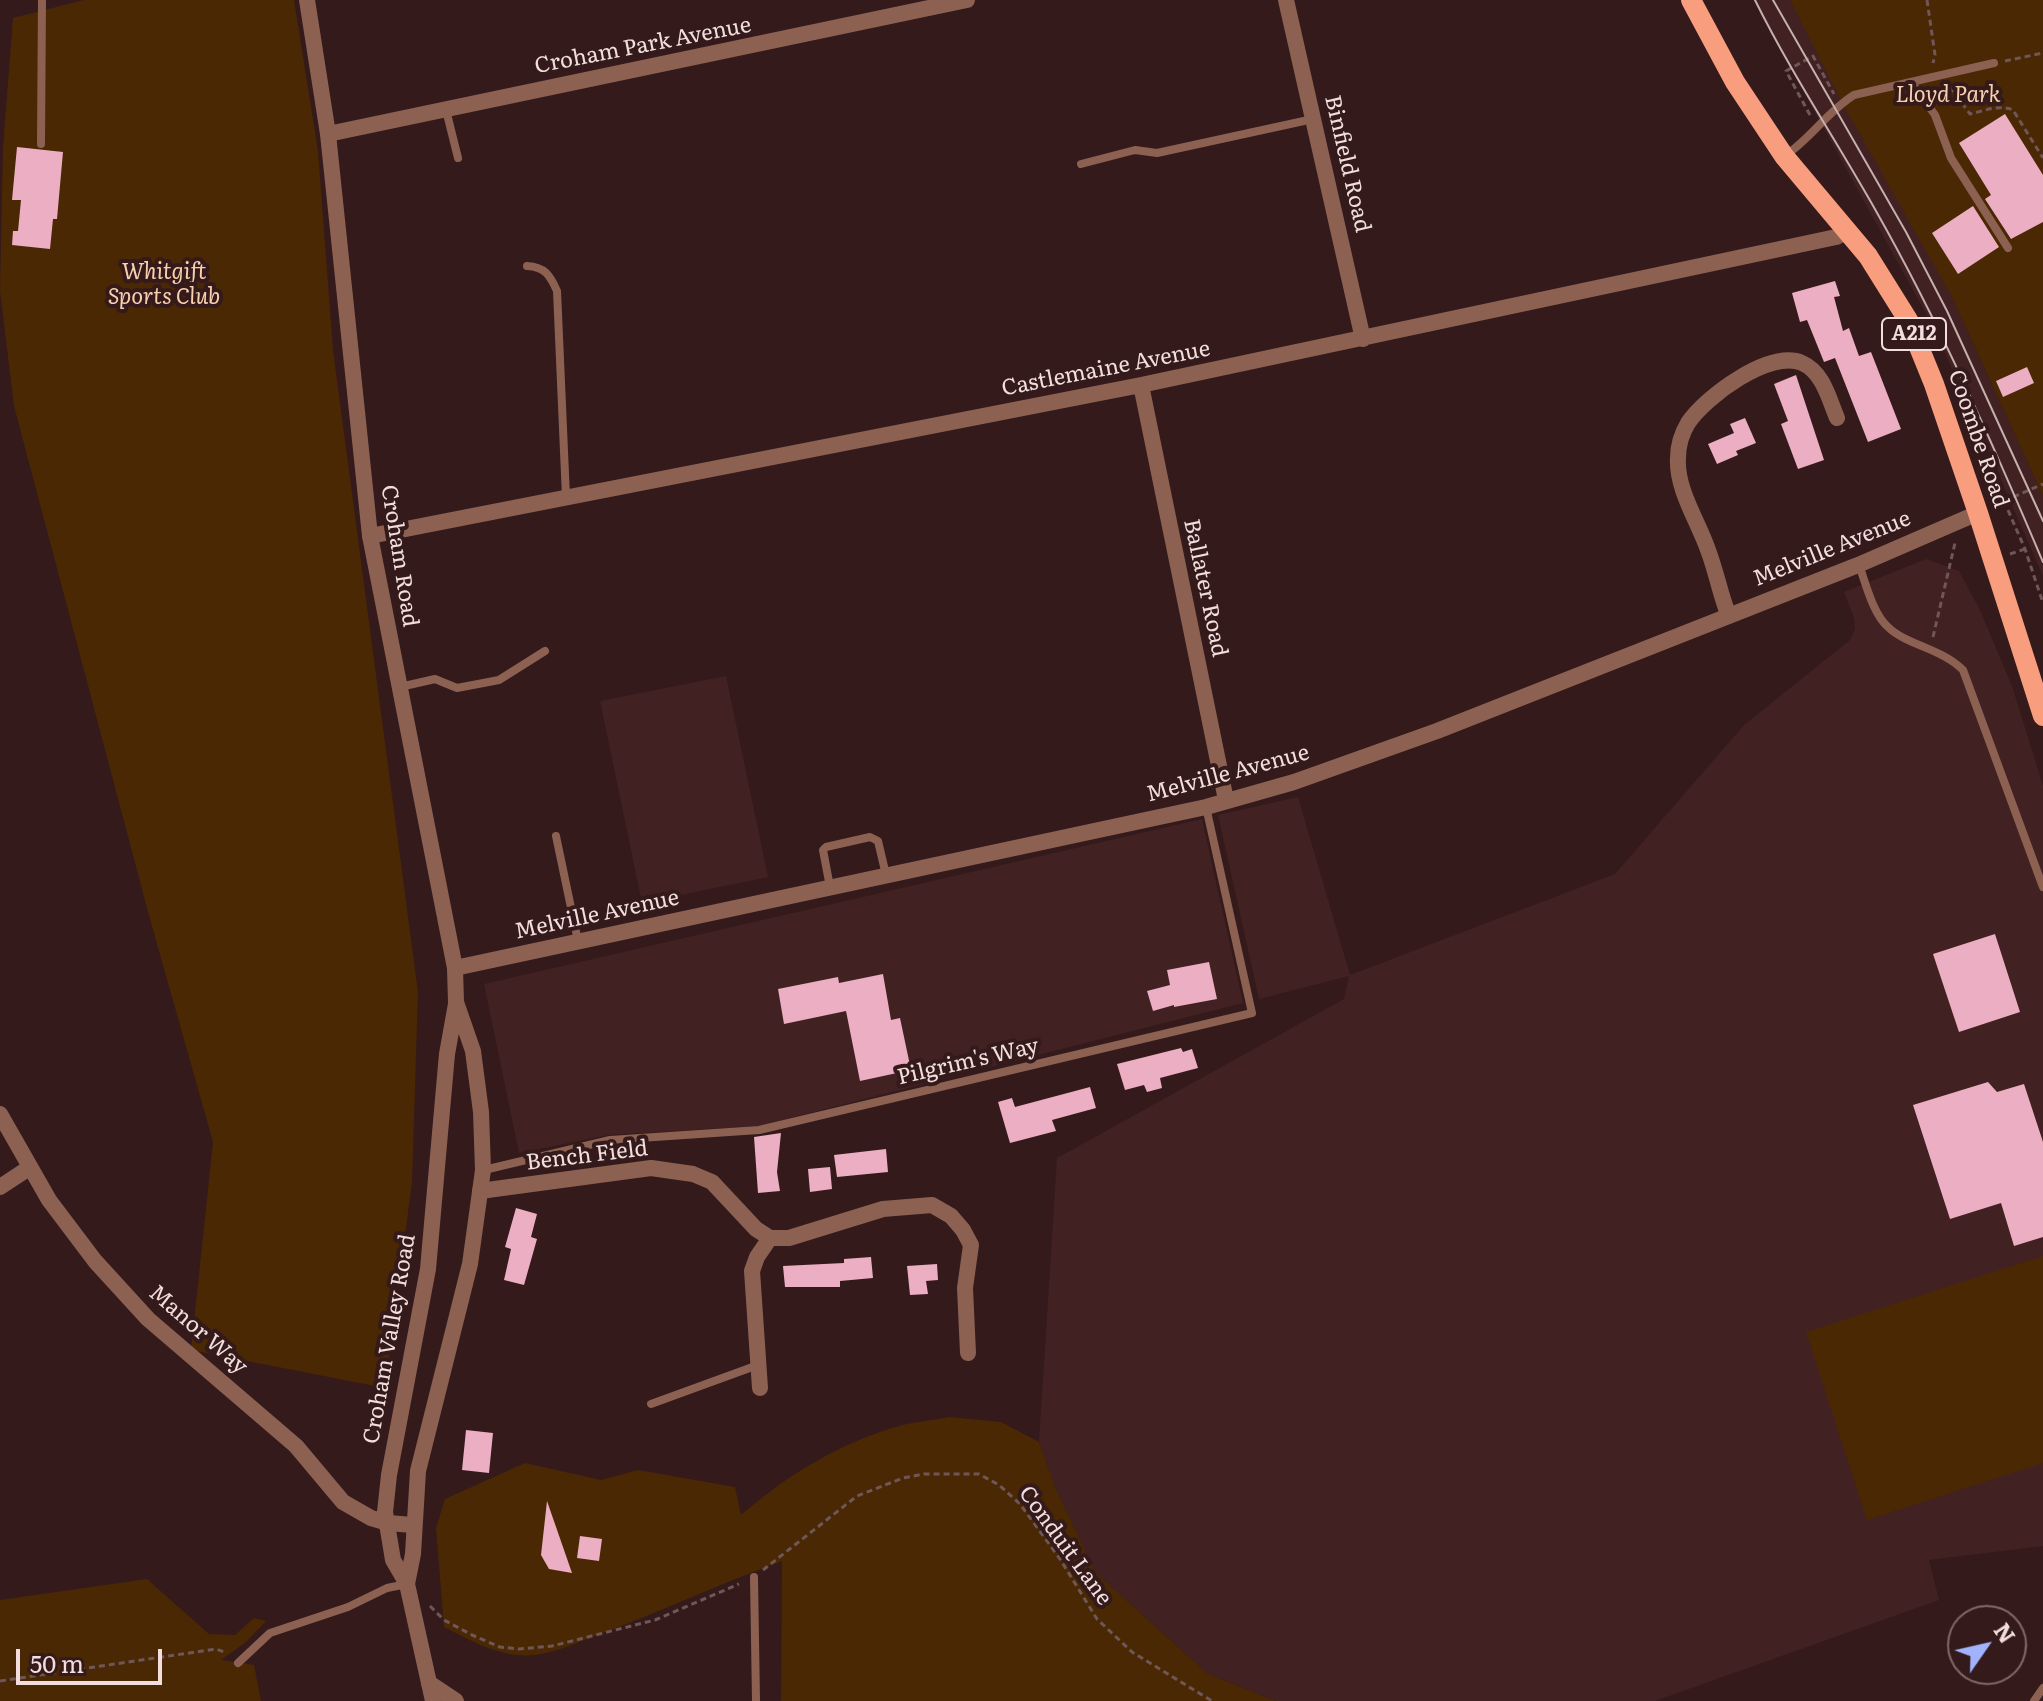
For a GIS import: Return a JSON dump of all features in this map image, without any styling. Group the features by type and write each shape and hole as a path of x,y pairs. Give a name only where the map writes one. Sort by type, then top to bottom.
{"main road":[{"name":"Coombe Road","path":"1691,0 1735,82 1784,156 1885,279 1908,320 1934,384 1978,513 2043,716"}],"street":[{"name":"Croham Road","path":"307,0 328,134 370,536 455,968 456,1002 473,1051 481,1112"},
{"name":"Croham Park Avenue","path":"328,134 967,0"},
{"name":"Binfield Road","path":"1286,0 1363,339"},
{"name":"Castlemaine Avenue","path":"370,536 1141,385 1836,237 1848,231"},
{"path":"1728,614 1708,550 1684,490 1677,461 1687,424 1729,374 1784,361 1800,362 1813,371 1823,384 1837,418"},
{"name":"Ballater Road","path":"1141,385 1226,800"},
{"name":"Melville Avenue","path":"455,968 1206,807 1294,782 1437,731 1858,565 1978,513"},
{"name":"Croham Valley Road","path":"433,1701 407,1584 393,1560 385,1512 389,1475 428,1269 447,1054 456,1002"},
{"name":"Croham Valley Road","path":"407,1584 413,1554 418,1471 470,1264 483,1170 481,1112"},
{"name":"Manor Way","path":"0,1114 49,1200 87,1250 148,1319 285,1437 343,1502 371,1518 413,1525"},
{"path":"0,1187 29,1168"},
{"name":"Bench Field","path":"480,1191 651,1168 693,1174 712,1182 756,1229 770,1238"},
{"path":"760,1388 752,1271 770,1238 789,1238 883,1209 932,1205 951,1216 963,1230 971,1245 965,1288 968,1353"},
{"path":"429,1683 456,1701"}],"lane":[{"path":"41,144 42,0"},
{"path":"1784,156 1813,134 1839,104 1854,95 1994,63"},
{"path":"1912,83 1935,115 1951,158 2008,248"},
{"path":"446,109 458,158"},
{"path":"1081,164 1135,150 1157,153 1313,119"},
{"path":"527,266 540,267 550,275 557,291 566,497"},
{"path":"1858,565 1881,619 1889,629 1951,658 1963,670 2043,887"},
{"path":"399,687 435,679 457,688 499,680 545,651"},
{"name":"Pilgrim's Way","path":"483,1170 610,1140 759,1130 1252,1013 1206,807"},
{"path":"556,836 578,941"},
{"path":"830,887 823,850 870,837 878,841 886,875"},
{"path":"651,1404 758,1365"},
{"path":"754,1577 756,1701"},
{"path":"240,1660 270,1633 348,1607 387,1588 407,1584"},
{"path":"2034,1701 2043,1688"}],"path":[{"path":"1927,0 1935,55 1932,65 1925,68 1939,86 1954,89 1970,114 2007,107 2013,110 2043,158"},
{"path":"1994,63 2043,53"},
{"path":"1812,119 1786,71 1813,56 1835,96"},
{"path":"1978,513 2043,484"},
{"path":"2004,501 2025,549 2043,603"},
{"path":"1931,649 1957,537"},
{"name":"Conduit Lane","path":"407,1584 444,1620 500,1647 552,1646 655,1620 754,1577 857,1496 903,1478 924,1474 979,1474 999,1485 1020,1504 1060,1559 1097,1619 1132,1652 1212,1701"},
{"path":"0,1681 216,1649 240,1660"}],"shaded area":[{"path":"1753,0 1790,0 1952,297 2043,496 2043,576 1935,330"},
{"path":"1926,559 1959,571 1980,610 2012,686 2043,786 2043,1546 1929,1560 1939,1600 1655,1701 1276,1701 1208,1674 1096,1573 1055,1487 1039,1442 1057,1158 1344,999 1349,976 1259,999 1218,815 1298,797 1350,975 1615,874 1744,725 1850,640 1855,629 1854,618 1844,592"},
{"path":"726,676 768,877 642,903 600,701"},
{"path":"1202,819 1243,1003 758,1126 609,1135 519,1153 484,984"}],"green space":[{"name":"Whitgift Sports Club","path":"84,0 294,0 318,151 333,350 418,992 412,1182 385,1388 191,1350 213,1142 148,912 14,406 0,291 3,148 13,18"},
{"name":"Lloyd Park","path":"1790,0 2043,0 2043,496 1952,297 1842,102"},
{"path":"2043,1256 2043,1463 1867,1520 1806,1332"},
{"path":"949,1417 1001,1422 1039,1442 1055,1487 1096,1573 1208,1674 1276,1701 781,1701 782,1561 547,1653 508,1654 444,1627 436,1528 445,1499 525,1463 601,1480 638,1470 735,1487 741,1515 792,1476 848,1445 896,1427"},
{"path":"147,1579 209,1634 235,1635 254,1618 266,1621 246,1642 221,1660 254,1665 261,1701 0,1701 0,1600"}],"building":[{"path":"2005,114 2043,175 2043,222 2011,239 1985,199 1991,195 1959,143"},
{"name":"Whitgift Sports Club","path":"17,147 63,152 57,219 53,219 50,249 12,245 13,231 18,231 21,200 12,200"},
{"path":"1973,206 1999,247 1958,274 1932,233"},
{"path":"1835,281 1840,296 1834,297 1843,331 1849,328 1859,356 1871,352 1901,429 1868,442 1835,358 1824,362 1807,320 1800,322 1792,293"},
{"path":"2027,367 2034,383 2003,397 1996,381"},
{"path":"1796,375 1824,460 1798,469 1781,424 1788,421 1774,384"},
{"path":"1745,418 1756,443 1736,451 1738,455 1717,464 1708,444 1734,433 1730,424"},
{"path":"1995,934 2020,1012 1959,1032 1933,954"},
{"path":"1209,962 1217,999 1153,1011 1147,991 1170,985 1167,970"},
{"path":"883,974 891,1020 900,1018 911,1070 860,1081 846,1011 784,1024 778,989 838,977 839,983"},
{"path":"1181,1048 1183,1052 1192,1049 1198,1068 1160,1078 1162,1088 1147,1092 1144,1085 1125,1090 1117,1064"},
{"path":"1988,1082 1997,1092 2024,1084 2043,1142 2043,1237 2014,1246 2001,1203 1950,1219 1913,1105"},
{"path":"1090,1087 1096,1108 1052,1120 1056,1131 1010,1143 998,1102 1012,1098 1015,1107"},
{"path":"781,1133 777,1172 780,1191 758,1193 754,1137"},
{"path":"886,1149 888,1172 837,1177 834,1155"},
{"path":"830,1167 832,1189 810,1192 808,1169"},
{"path":"516,1208 537,1214 531,1237 537,1239 524,1285 504,1280 511,1249 505,1247"},
{"path":"871,1257 873,1278 840,1281 840,1287 785,1287 783,1266 844,1263 844,1259"},
{"path":"937,1264 938,1280 926,1281 928,1294 910,1295 907,1266"},
{"path":"466,1430 493,1433 489,1473 462,1470"},
{"path":"547,1501 572,1573 549,1569 541,1555"},
{"path":"580,1536 602,1539 599,1561 577,1558"}],"tram line":[{"path":"1755,0 1922,297 1985,428 2043,562"},
{"path":"1773,0 1906,232 1947,311 2043,521"}]}
